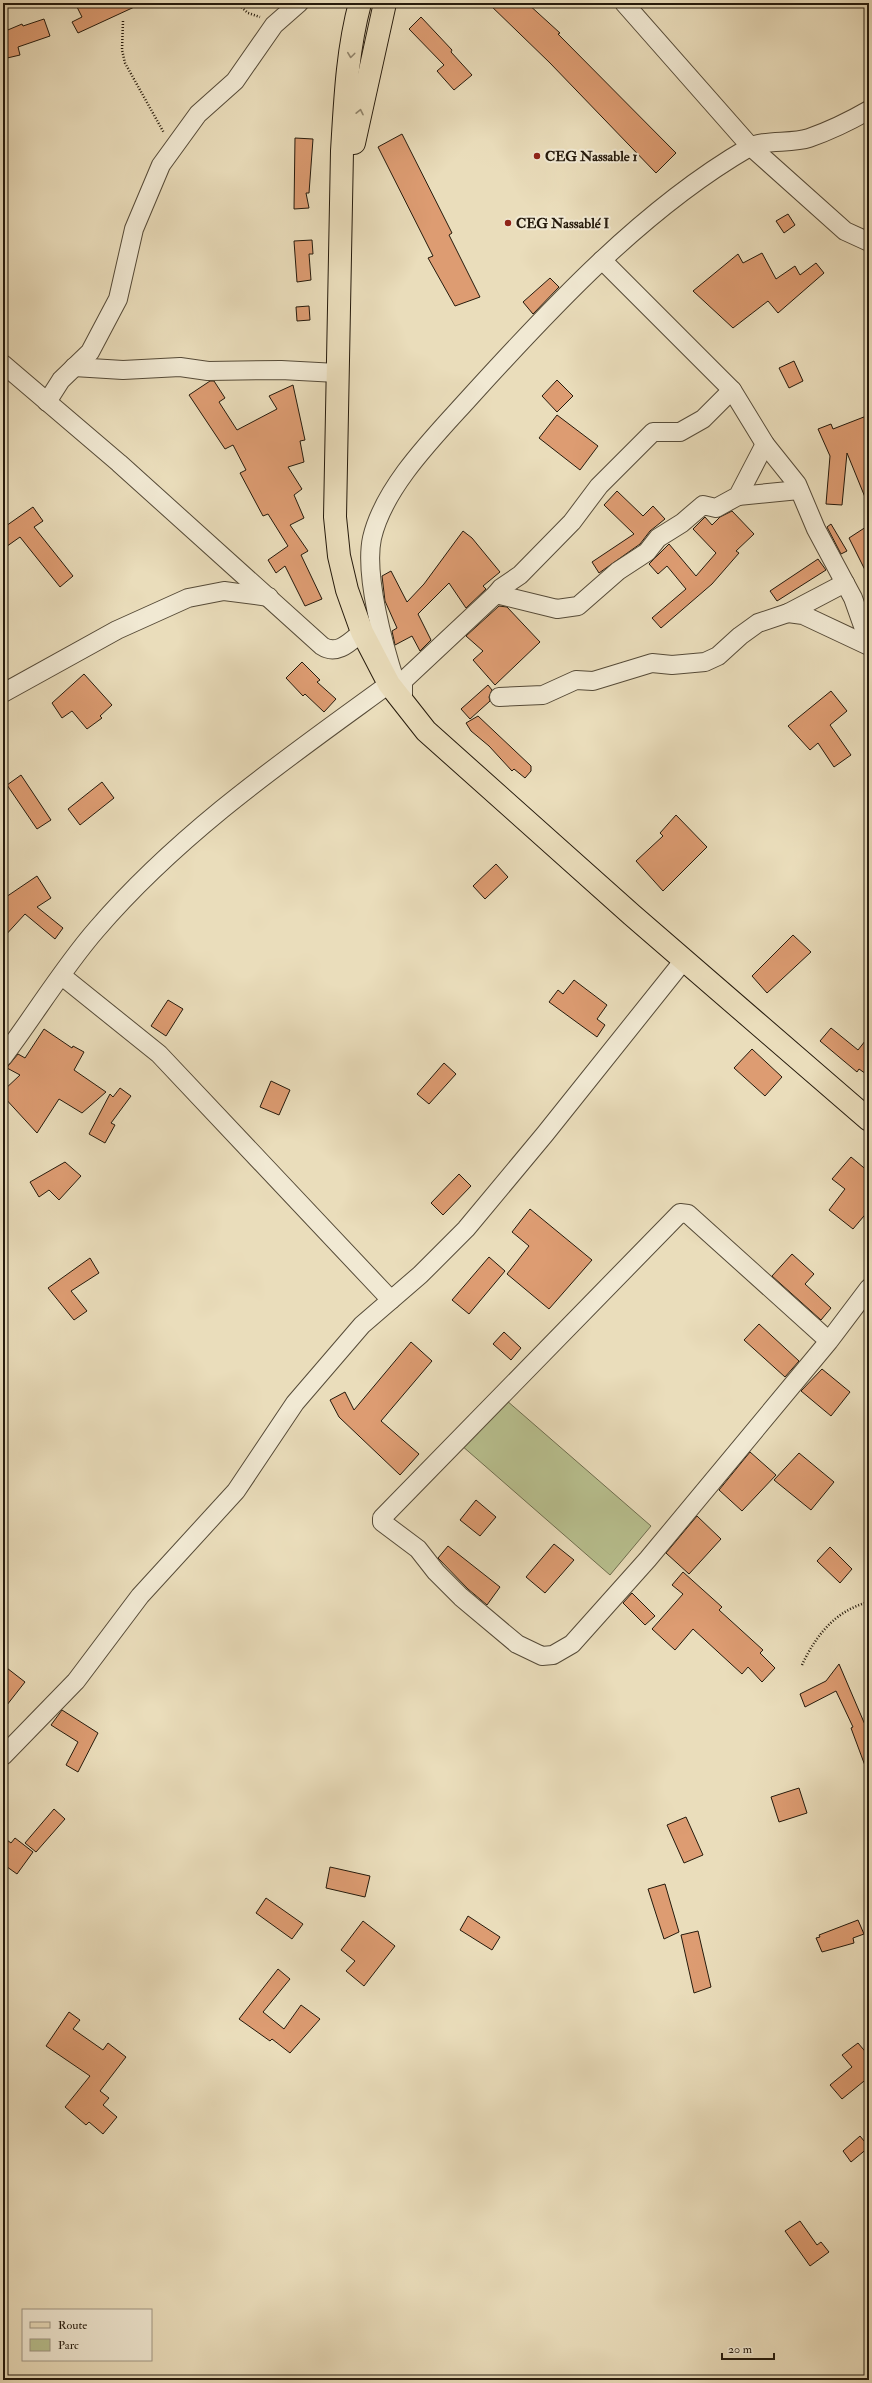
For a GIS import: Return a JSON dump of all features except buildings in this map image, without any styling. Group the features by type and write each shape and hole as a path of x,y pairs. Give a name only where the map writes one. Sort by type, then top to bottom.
{"main road":[{"path":"341,191 352,152 386,3"},
{"path":"356,10 345,97 341,191 337,374 336,525 341,563 362,632 389,684 403,704 426,731 502,801 869,1120"}],"street":[{"path":"47,402 61,380 90,352 118,299 134,228 161,165 198,114 235,81 274,25 299,3"},
{"path":"624,3 750,146 845,231 869,242"},
{"path":"403,704 390,666 371,578 370,548 380,515 396,487 438,433 514,347 602,260 693,184 750,146 808,138 869,110"},
{"path":"602,260 732,390 765,444 799,490 816,529 853,598 869,642"},
{"path":"3,364 328,650 341,648 362,632"},
{"path":"74,367 124,370 180,367 208,371 281,370 337,374"},
{"path":"403,704 403,681 501,588 520,575 572,522 599,486 653,432 680,432 703,419 732,390"},
{"path":"738,496 765,444"},
{"path":"496,594 557,608 578,606 618,571 647,552 658,538 682,523 703,505 716,508 738,496 799,490"},
{"path":"499,697 542,695 576,680 593,681 652,663 672,665 705,662 718,656 740,636 758,623 788,613 845,584"},
{"path":"3,693 117,630 188,598 224,591 269,597"},
{"path":"788,613 803,615 869,646"},
{"path":"3,1057 95,931 149,873 198,828 389,684"},
{"path":"3,1756 76,1681 140,1596 236,1491 295,1403 362,1325 420,1275 466,1229 545,1134 684,960"},
{"path":"62,976 159,1054 391,1300"},
{"path":"829,1341 688,1214 680,1213 382,1518 382,1522 418,1549 436,1572 461,1597 517,1644 542,1656 553,1655 572,1644 599,1616 829,1341 869,1288"}],"path":[{"path":"237,3 248,13 265,18 274,25"},
{"path":"122,21 122,50 125,63 162,131 176,145"},
{"path":"802,1665 811,1647 836,1616 869,1602"}],"green space":[{"path":"506,1400 651,1526 610,1575 461,1445"}],"place":[{"name":"CEG Nassable 1","path":"537,156"},
{"name":"CEG Nassablé I","path":"508,223"}]}
